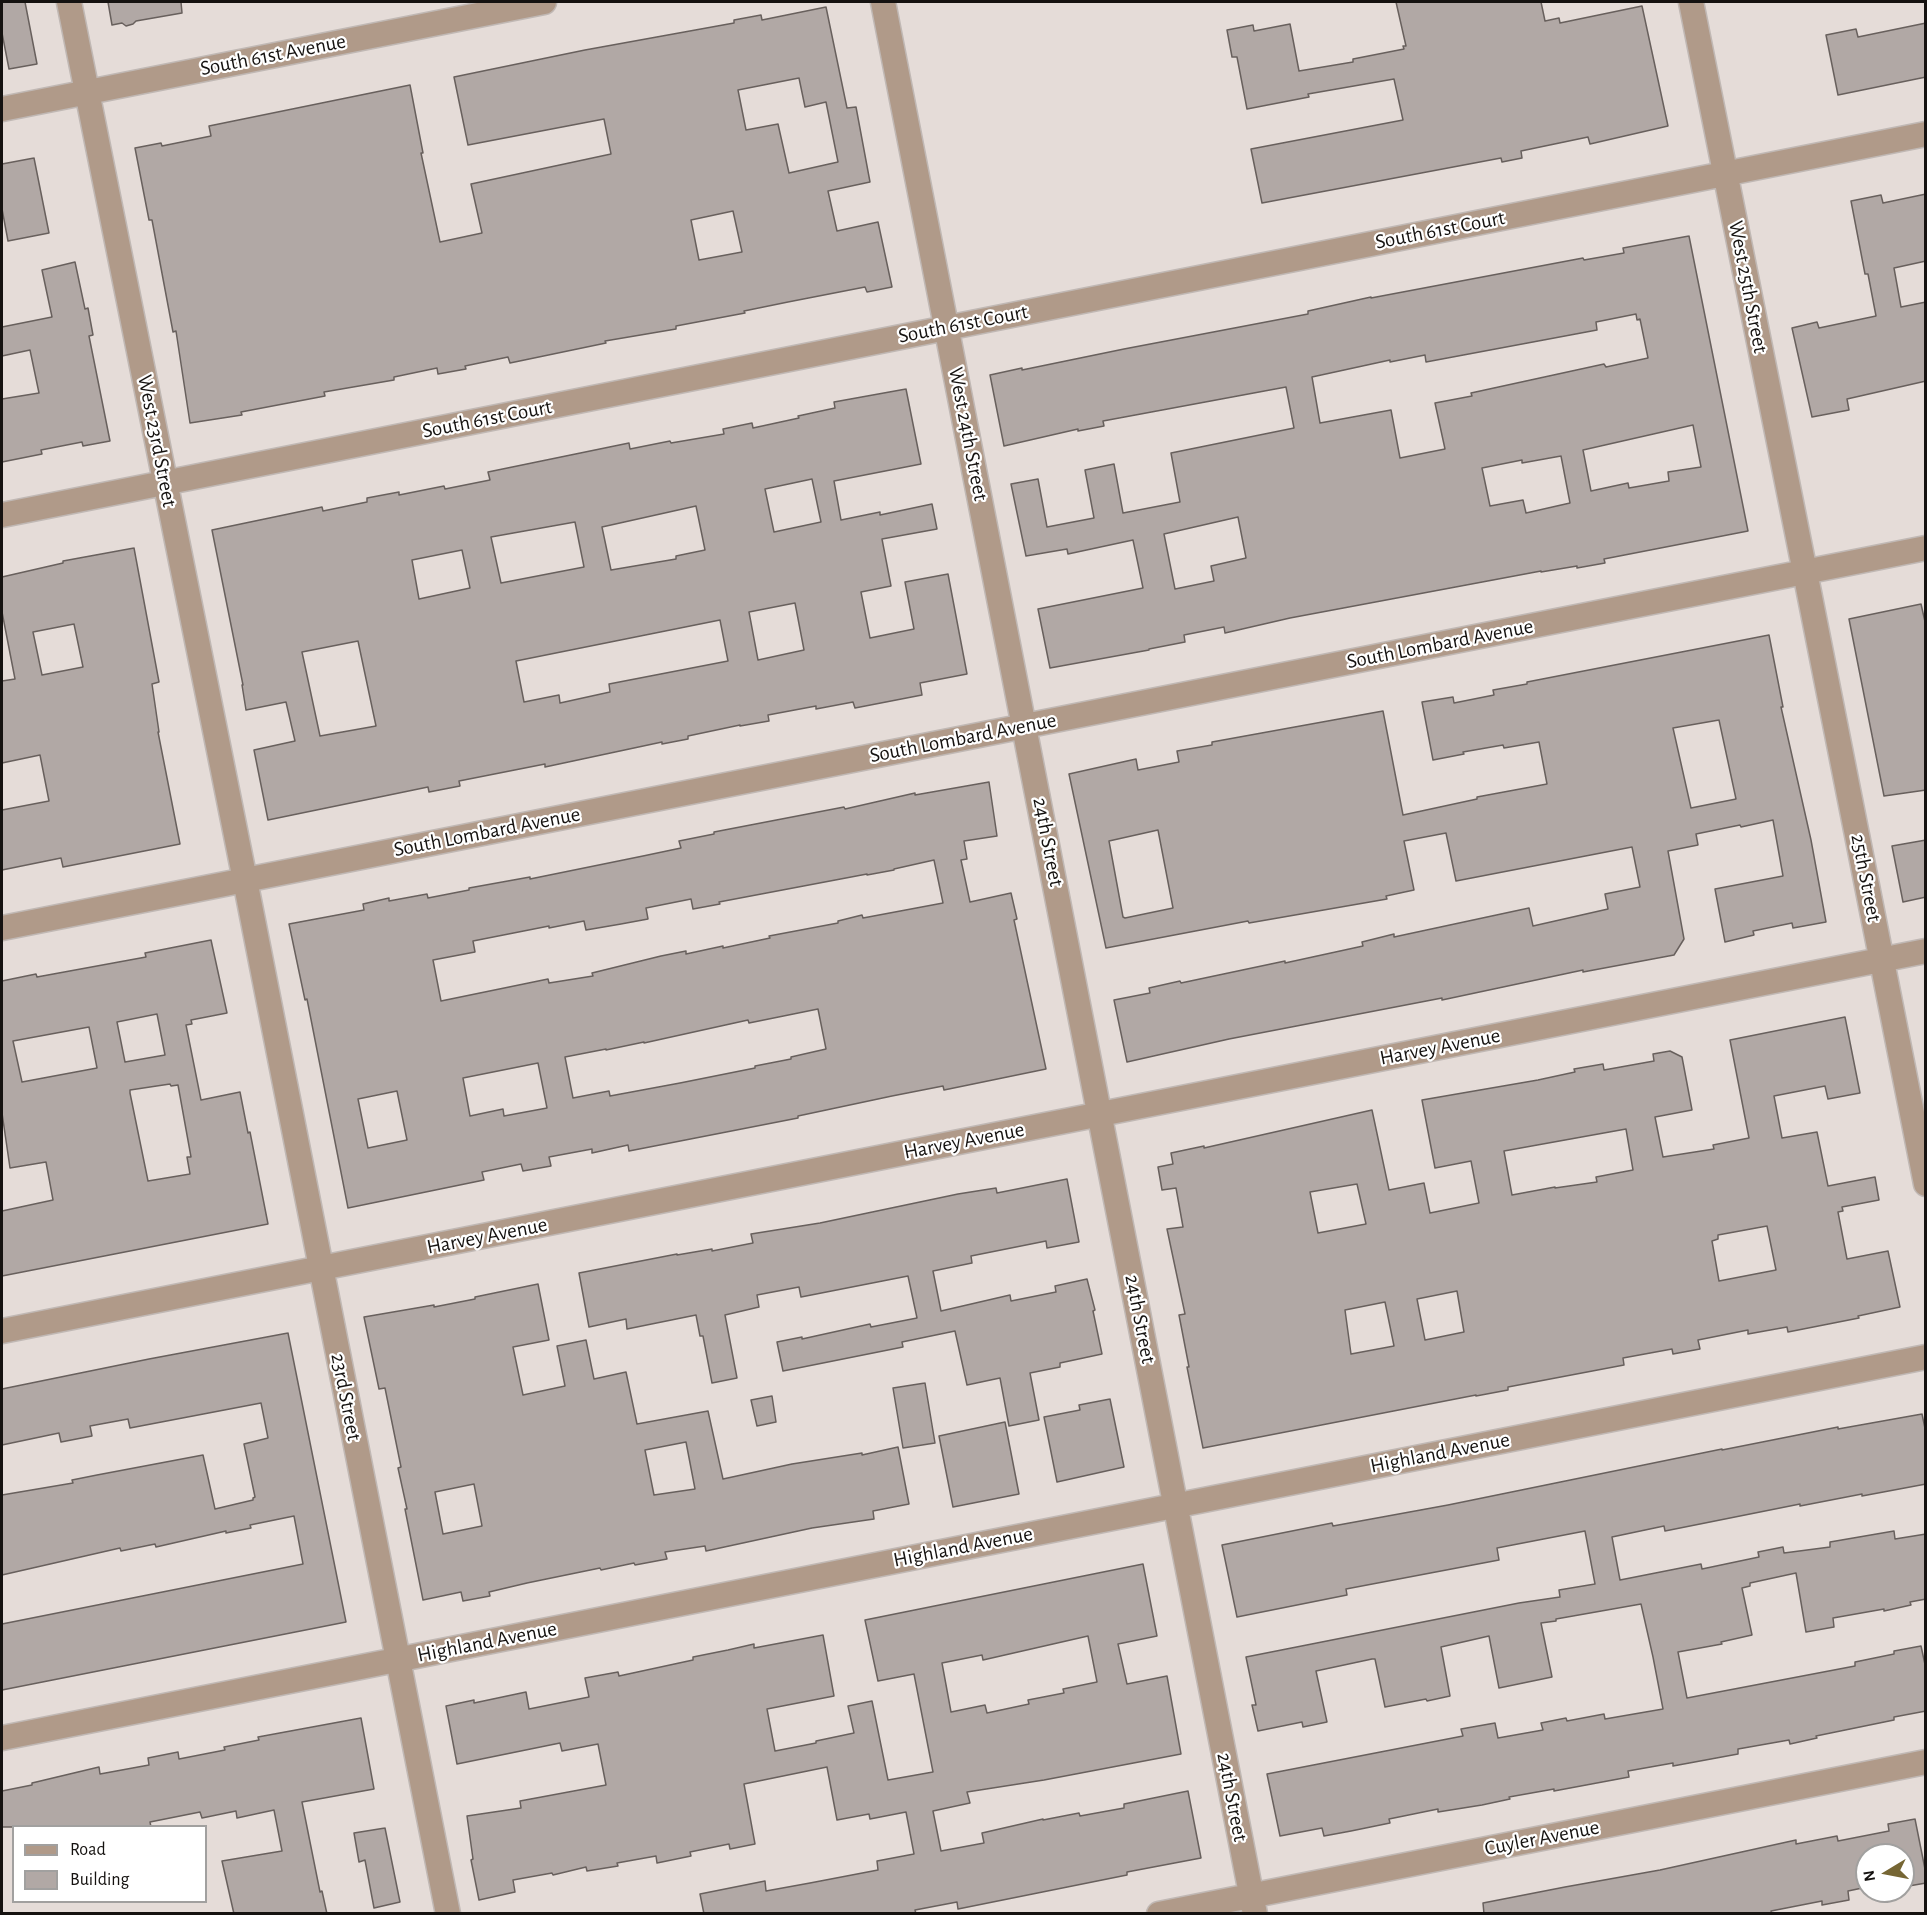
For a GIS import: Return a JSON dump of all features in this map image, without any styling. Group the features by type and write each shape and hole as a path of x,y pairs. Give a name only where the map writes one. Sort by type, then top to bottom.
{"street":[{"name":"West 23rd Street","path":"69,2 244,880"},
{"name":"South 61st Avenue","path":"2,109 544,2"},
{"name":"West 24th Street","path":"883,2 1025,726"},
{"name":"West 25th Street","path":"1691,2 1805,572"},
{"name":"South 61st Court","path":"2,515 1926,134"},
{"name":"South Lombard Avenue","path":"2,928 1926,548"},
{"name":"25th Street","path":"1805,572 1926,1184"},
{"name":"24th Street","path":"1025,726 1253,1904"},
{"name":"23rd Street","path":"244,880 448,1914"},
{"name":"Harvey Avenue","path":"2,1331 1926,951"},
{"name":"Highland Avenue","path":"2,1738 1926,1357"},
{"name":"Cuyler Avenue","path":"1159,1914 1253,1904 1926,1762"}],"building":[{"path":"2,2 25,2 37,64 9,69 2,33"},
{"path":"108,2 181,2 182,13 136,21 126,26 122,23 112,25"},
{"path":"1396,2 1541,2 1545,21 1559,18 1560,23 1642,6 1668,126 1590,144 1588,137 1521,151 1522,158 1502,162 1501,158 1262,203 1251,149 1403,120 1394,79 1308,94 1309,97 1247,109 1237,57 1232,57 1227,30 1253,25 1254,31 1290,24 1299,71 1353,62 1353,59 1404,49 1403,46 1406,46"},
{"path":"826,7 847,108 856,107 870,182 828,191 837,231 878,222 892,287 867,292 865,287 788,302 676,326 676,329 605,341 606,343 510,363 508,357 438,374 437,368 394,377 394,380 324,392 325,396 241,412 242,415 190,423 176,331 173,332 152,220 149,220 135,148 161,143 162,146 211,136 209,126 410,85 423,153 421,153 440,242 482,233 471,184 611,154 604,119 468,145 454,77 734,23 734,20 761,15 762,20","holes":["799,78 805,107 826,102 838,162 789,173 778,124 746,130 738,90","733,211 742,252 699,260 691,220"]},
{"path":"1926,23 1926,77 1838,95 1826,35 1856,29 1858,37"},
{"path":"34,158 49,233 8,241 2,209 2,164"},
{"path":"1926,194 1926,261 1894,268 1901,307 1926,302 1926,381 1847,399 1849,410 1812,417 1792,328 1817,322 1819,328 1876,316 1868,274 1865,274 1851,201 1881,195 1883,203"},
{"path":"1689,236 1748,531 1604,559 1605,563 1541,571 1290,618 1225,633 1224,627 1184,635 1185,642 1050,668 1038,609 1143,588 1133,540 1068,554 1067,549 1026,556 1011,484 1038,479 1047,527 1094,518 1085,470 1114,464 1123,513 1180,502 1171,453 1294,428 1286,387 1103,421 1104,426 1078,431 1078,429 1004,446 990,375 1308,314 1308,311 1371,297 1583,258 1584,260 1624,253 1623,248","holes":["1636,314 1637,320 1640,319 1648,358 1606,367 1604,364 1435,403 1445,449 1400,458 1391,410 1320,423 1312,377 1390,360 1390,362 1425,355 1426,362 1597,330 1596,322","1693,425 1701,467 1668,472 1669,481 1629,488 1628,483 1591,491 1583,450","1561,456 1570,503 1526,513 1523,500 1490,506 1482,468 1522,460 1522,463","1238,517 1246,558 1211,566 1214,581 1175,589 1164,534"]},
{"path":"75,262 85,309 88,308 93,335 89,336 110,441 83,446 82,442 41,450 42,454 2,462 2,399 39,393 30,350 2,356 2,327 52,317 42,270"},
{"path":"906,389 921,464 834,481 841,520 880,512 880,515 932,504 937,529 882,539 891,586 861,592 870,638 914,629 905,582 948,574 967,674 920,683 922,695 855,708 853,702 768,715 769,721 688,736 688,739 459,781 460,786 429,792 428,787 268,820 254,750 295,741 286,702 246,710 212,530 322,507 323,511 367,502 367,498 399,492 399,495 444,486 445,489 490,480 488,472 629,443 630,449 724,434 723,429 752,423 753,428 835,408 834,402","holes":["812,479 821,522 774,532 765,489","696,506 705,550 676,556 676,559 611,570 602,527","575,522 584,567 501,583 491,537","462,550 470,588 419,599 412,560","795,603 804,650 758,660 749,612","720,620 728,661 609,684 610,692 560,703 559,695 524,702 516,661","358,641 376,726 320,736 302,652"]},
{"path":"134,548 159,682 152,684 158,732 180,844 63,867 61,858 2,870 2,810 49,801 40,755 2,763 2,681 15,679 2,612 2,577 63,563 63,561","holes":["74,624 83,667 42,675 33,632"]},
{"path":"1921,604 1926,626 1926,790 1884,796 1849,619"},
{"path":"1769,635 1783,707 1781,707 1811,840 1826,922 1793,928 1792,923 1753,931 1754,935 1725,942 1715,889 1783,876 1773,820 1741,827 1740,825 1696,834 1698,845 1668,851 1684,939 1674,955 1583,972 1583,970 1442,1000 1442,998 1229,1039 1127,1062 1114,1000 1150,993 1149,988 1180,981 1181,983 1285,961 1285,963 1363,946 1362,942 1394,934 1394,937 1529,908 1533,926 1608,909 1605,894 1640,887 1632,847 1456,881 1446,833 1404,841 1414,890 1386,896 1387,899 1249,923 1248,921 1106,948 1069,774 1136,759 1138,770 1179,762 1177,751 1212,745 1212,742 1383,711 1403,815 1477,799 1477,797 1547,784 1539,742 1504,748 1503,745 1433,760 1422,702 1453,697 1454,703 1494,695 1493,690 1527,684 1527,682","holes":["1719,720 1736,799 1691,808 1673,728","1158,830 1173,908 1125,918 1109,841"]},
{"path":"989,782 997,836 964,841 967,859 961,860 970,902 1011,893 1017,919 1014,920 1046,1069 944,1090 943,1086 892,1096 798,1116 798,1118 629,1151 628,1145 592,1153 592,1149 549,1157 551,1166 523,1171 521,1164 482,1172 484,1180 348,1208 307,999 305,1000 289,924 364,910 363,904 389,898 389,901 427,894 428,898 469,890 469,888 530,877 530,879 681,848 679,841 714,834 714,832 844,807 845,809 915,793 915,795","holes":["934,860 943,903 863,918 862,915 838,921 838,923 769,936 770,938 723,948 723,946 686,954 686,951 661,956 592,973 593,976 549,983 548,979 441,1001 433,960 475,952 473,941 584,921 586,930 648,919 646,908 691,899 693,909","818,1009 826,1049 755,1066 755,1068 680,1083 610,1096 609,1091 573,1098 565,1057 644,1043 748,1020 749,1023","538,1063 547,1108 504,1116 503,1109 470,1116 463,1078","397,1091 407,1140 368,1148 358,1099"]},
{"path":"1926,840 1926,897 1903,902 1892,846"},
{"path":"211,940 227,1013 191,1020 192,1024 186,1025 201,1100 240,1092 268,1224 2,1276 2,1211 53,1200 46,1162 10,1168 2,1113 2,981 36,974 37,977 146,957 145,953","holes":["157,1014 165,1055 125,1062 117,1022","89,1027 97,1068 22,1082 13,1041","170,1084 171,1086 178,1085 191,1157 187,1157 190,1174 148,1181 130,1090"]},
{"path":"1845,1017 1860,1093 1828,1099 1825,1086 1774,1096 1782,1138 1817,1132 1828,1186 1875,1177 1879,1200 1842,1207 1843,1211 1838,1212 1847,1259 1888,1251 1900,1307 1858,1316 1859,1318 1788,1332 1787,1327 1748,1334 1748,1330 1698,1340 1700,1349 1673,1354 1672,1349 1623,1358 1624,1365 1508,1387 1508,1390 1203,1448 1179,1315 1185,1314 1167,1229 1183,1227 1176,1188 1162,1190 1158,1167 1173,1164 1171,1153 1204,1146 1204,1148 1372,1110 1389,1190 1424,1183 1430,1213 1479,1203 1471,1161 1435,1168 1422,1100 1538,1080 1575,1072 1574,1069 1603,1064 1604,1070 1654,1061 1653,1054 1670,1051 1682,1057 1692,1110 1655,1117 1663,1157 1714,1149 1713,1145 1749,1138 1730,1040","holes":["1626,1129 1633,1170 1596,1177 1597,1182 1512,1195 1504,1151","1357,1184 1366,1224 1318,1233 1310,1192","1767,1226 1776,1270 1719,1281 1712,1241 1718,1239 1718,1235","1457,1291 1464,1332 1425,1340 1417,1299","1385,1302 1394,1346 1351,1354 1345,1310"]},
{"path":"1067,1179 1079,1242 1047,1248 1046,1241 971,1256 972,1263 933,1271 941,1311 1010,1295 1011,1301 1056,1292 1055,1286 1087,1279 1102,1354 1060,1363 1060,1367 1030,1373 1039,1420 1009,1426 1000,1378 967,1385 955,1331 902,1342 903,1347 783,1371 777,1342 802,1337 802,1339 870,1324 871,1327 917,1318 908,1276 801,1297 799,1287 757,1295 759,1307 725,1315 737,1378 712,1383 703,1336 700,1336 696,1315 627,1329 626,1319 589,1327 579,1273 677,1254 712,1249 712,1251 753,1243 751,1234 820,1223 958,1194 996,1188 997,1193"},
{"path":"538,1284 549,1340 513,1347 523,1395 565,1386 557,1346 586,1340 594,1379 626,1372 637,1424 708,1411 723,1479 792,1464 862,1453 862,1455 898,1447 909,1504 873,1511 874,1519 812,1528 706,1551 705,1546 665,1552 667,1559 601,1570 600,1568 527,1583 489,1592 490,1596 463,1601 461,1592 423,1600 398,1468 401,1467 385,1388 379,1389 364,1317 434,1305 434,1307 475,1299 475,1297","holes":["686,1442 695,1489 654,1495 645,1450","474,1484 482,1526 443,1534 435,1492"]},
{"path":"288,1333 346,1622 2,1690 2,1624 303,1564 294,1516 250,1525 251,1528 226,1533 226,1531 156,1547 155,1544 121,1551 120,1548 2,1575 2,1495 73,1483 72,1480 203,1455 215,1509 253,1500 255,1497 244,1444 268,1438 261,1403 130,1428 128,1419 90,1426 92,1436 61,1442 59,1433 2,1445 2,1389"},
{"path":"925,1383 935,1443 903,1448 893,1388"},
{"path":"772,1396 776,1422 757,1426 751,1400"},
{"path":"1110,1399 1124,1467 1057,1482 1044,1417 1080,1410 1079,1405"},
{"path":"1922,1414 1926,1433 1926,1484 1800,1506 1800,1504 1665,1531 1664,1526 1612,1537 1620,1580 1701,1564 1702,1569 1759,1557 1758,1552 1783,1547 1784,1553 1830,1547 1830,1542 1894,1531 1895,1539 1926,1534 1926,1599 1884,1611 1884,1609 1833,1618 1834,1627 1806,1632 1796,1573 1750,1583 1750,1586 1742,1588 1752,1635 1721,1642 1722,1644 1678,1652 1687,1698 1855,1666 1855,1662 1921,1646 1926,1669 1926,1711 1790,1744 1789,1740 1738,1749 1738,1754 1673,1766 1673,1763 1628,1771 1629,1777 1509,1797 1510,1799 1482,1805 1438,1812 1438,1809 1389,1819 1390,1823 1351,1831 1324,1836 1322,1828 1280,1836 1267,1774 1463,1736 1461,1729 1495,1723 1498,1738 1543,1730 1541,1723 1566,1718 1567,1721 1604,1714 1605,1719 1663,1709 1653,1657 1641,1604 1556,1619 1556,1621 1541,1623 1552,1677 1499,1688 1489,1636 1441,1647 1450,1696 1385,1707 1375,1659 1372,1659 1316,1671 1327,1722 1303,1727 1302,1722 1258,1731 1252,1705 1256,1705 1246,1657 1519,1603 1560,1597 1559,1590 1595,1584 1585,1531 1497,1548 1499,1560 1346,1589 1347,1595 1237,1617 1222,1545 1332,1523 1333,1526 1448,1505 1838,1427 1838,1429"},
{"path":"1005,1422 1019,1494 953,1507 939,1436"},
{"path":"1143,1564 1157,1636 1118,1644 1127,1684 1167,1676 1181,1754 967,1792 970,1803 933,1811 941,1851 984,1843 982,1833 1043,1819 1079,1813 1080,1816 1124,1808 1124,1804 1188,1791 1201,1858 958,1909 957,1902 915,1910 916,1914 704,1914 700,1894 765,1881 766,1891 810,1883 878,1870 877,1861 914,1854 906,1812 870,1819 869,1814 837,1820 827,1767 744,1784 755,1844 730,1849 729,1844 690,1852 691,1856 657,1863 656,1856 617,1863 618,1866 587,1871 586,1867 553,1875 552,1873 513,1880 515,1892 479,1900 471,1860 473,1859 467,1816 521,1808 520,1801 606,1785 598,1744 562,1751 560,1743 457,1764 446,1706 474,1700 474,1703 526,1692 529,1709 589,1697 585,1678 618,1672 619,1676 754,1644 754,1648 823,1635 834,1696 767,1709 775,1751 854,1733 848,1706 872,1701 888,1780 933,1772 914,1674 878,1681 865,1620","holes":["1088,1636 1097,1682 1063,1689 1064,1693 1028,1700 1029,1704 987,1713 985,1705 951,1712 942,1663 982,1655 983,1660"]},
{"path":"361,1718 374,1789 302,1802 320,1892 322,1891 327,1914 234,1914 222,1861 282,1851 274,1810 237,1818 236,1811 202,1818 200,1812 150,1822 151,1825 12,1825 12,1827 2,1827 2,1791 99,1767 100,1774 149,1765 148,1758 178,1752 179,1759 225,1750 224,1747 259,1740 258,1737"},
{"path":"1915,1819 1926,1883 1915,1885 1915,1843 1855,1843 1855,1890 1848,1891 1849,1900 1822,1905 1822,1901 1771,1911 1772,1914 1484,1914 1483,1903 1660,1870 1796,1840 1796,1844 1837,1836 1838,1841 1889,1831 1888,1824"},
{"path":"385,1828 400,1902 374,1908 365,1860 359,1862 354,1833"}]}
